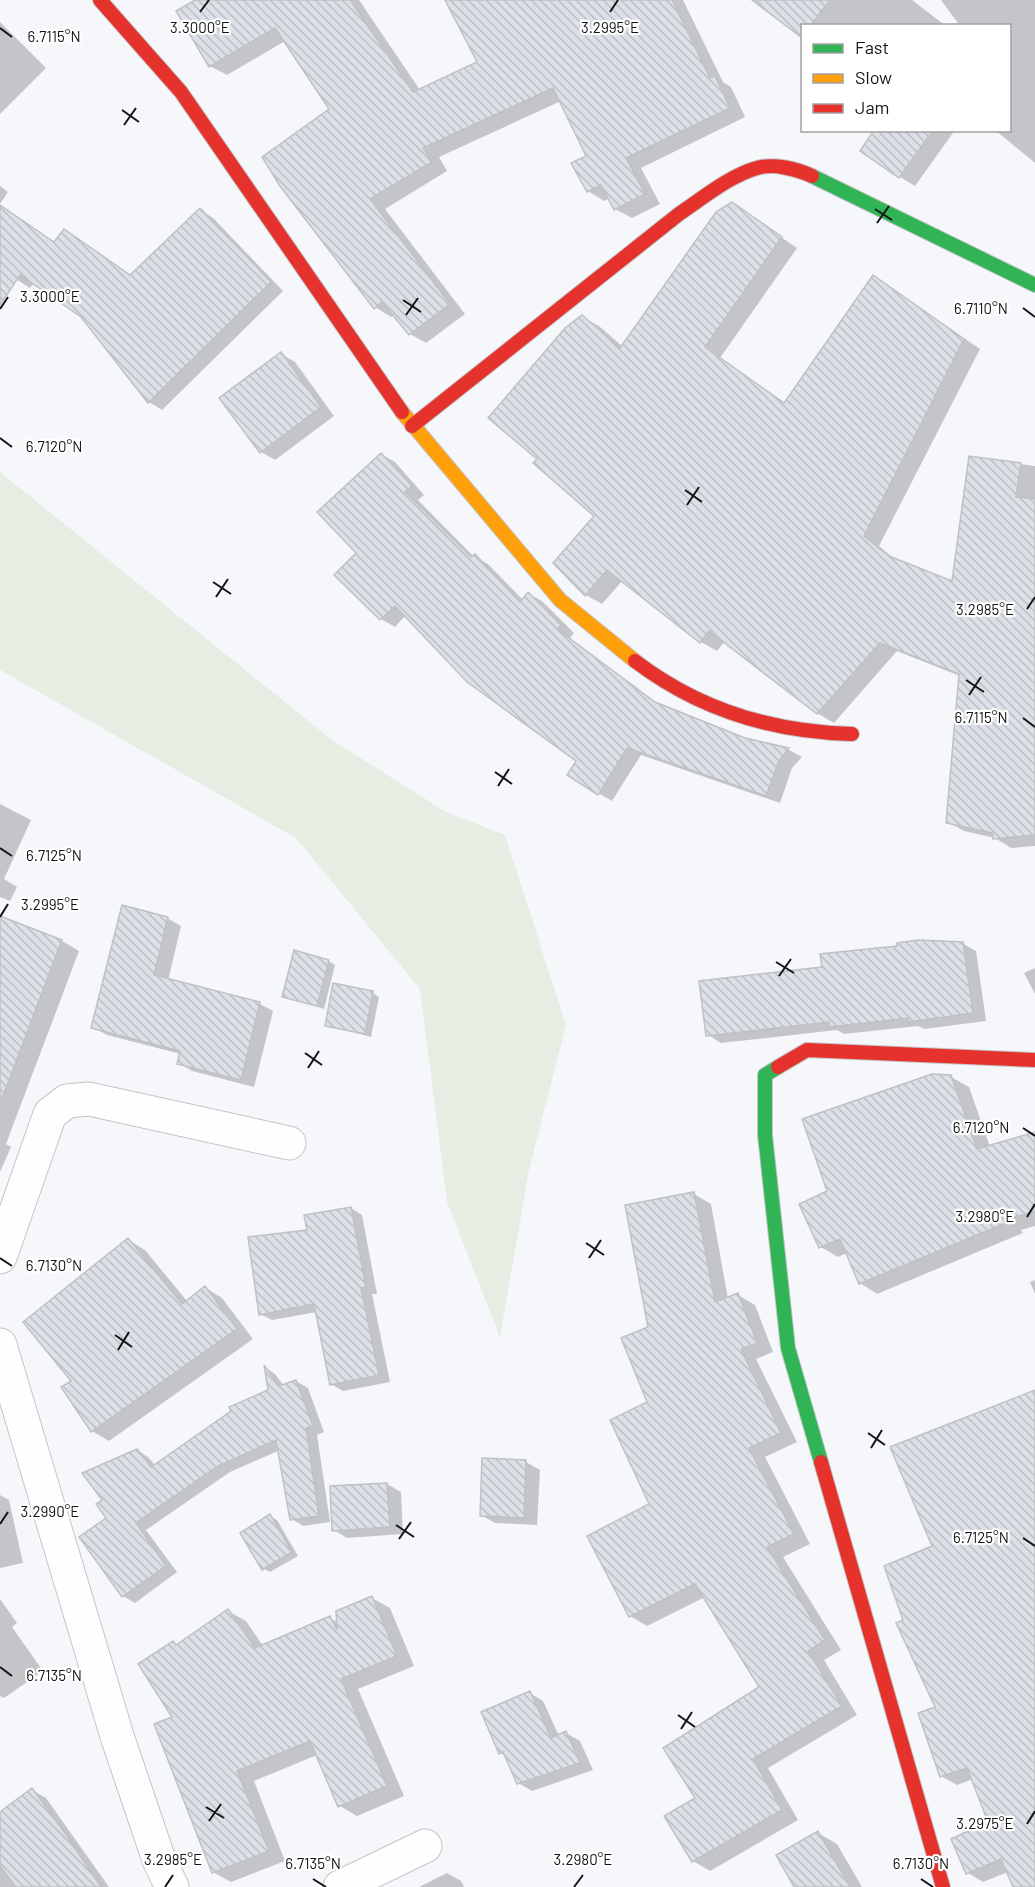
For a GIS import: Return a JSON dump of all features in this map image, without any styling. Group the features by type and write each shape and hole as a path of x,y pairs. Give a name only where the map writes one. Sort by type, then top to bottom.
{"street":[{"path":"107,2 181,92 412,426 560,600 638,663 696,699 752,721 809,733 852,734"},
{"path":"412,426 679,214 718,188 758,168 797,169 1035,285"},
{"path":"943,1887 788,1348 765,1135 765,1075 807,1050 1035,1060"},
{"path":"0,1257 50,1114 67,1101 89,1099 289,1143"},
{"path":"0,1345 117,1736 159,1860 172,1887"},
{"path":"340,1887 425,1846"}],"shaded area":[{"path":"0,472 332,740 446,812 505,835 566,1025 529,1170 500,1337 447,1202 420,989 296,838 0,670"}],"building":[{"path":"195,0 350,0 413,92 477,62 445,0 672,0 710,78 715,76 730,108 626,158 645,194 614,210 601,185 587,192 571,163 586,156 553,88 423,148 432,162 370,199 450,304 409,335 382,302 374,309 280,186 262,157 329,109 275,28 209,67 176,11"},
{"path":"752,0 830,0 812,24 801,24 801,37"},
{"path":"873,132 932,132 899,178 860,151"},
{"path":"732,202 782,237 705,347 784,403 873,275 964,339 864,536 889,556 952,581 969,456 1021,463 1016,497 1035,499 1035,835 993,839 993,833 946,823 959,674 880,643 817,714 709,631 700,643 607,570 585,596 553,563 594,516 533,463 537,459 488,418 565,328 582,315 620,348 716,212"},
{"path":"0,205 54,242 64,229 130,275 200,208 271,282 148,403 81,317 20,275 0,305"},
{"path":"281,352 321,407 260,453 219,398"},
{"path":"381,453 412,486 405,492 471,557 475,554 520,602 528,592 561,625 557,629 655,702 745,738 789,748 779,761 766,796 627,748 598,795 567,775 576,761 467,682 395,606 380,620 334,575 356,553 317,512"},
{"path":"122,905 168,917 154,975 260,1002 241,1080 177,1064 180,1051 91,1028"},
{"path":"0,916 62,940 3,1096 0,1096"},
{"path":"918,940 963,942 973,1013 909,1022 908,1018 829,1027 829,1022 706,1036 699,981 822,967 820,954 897,946 897,943"},
{"path":"294,950 329,960 317,1006 282,997"},
{"path":"333,983 373,991 365,1034 325,1026"},
{"path":"932,1074 951,1075 977,1149 1035,1132 1035,1211 1005,1220 1006,1223 859,1284 840,1239 819,1248 799,1204 827,1191 802,1119"},
{"path":"694,1192 715,1302 738,1293 757,1343 741,1349 781,1433 749,1448 794,1534 767,1547 825,1640 808,1651 842,1706 753,1759 782,1810 692,1862 664,1816 695,1798 663,1748 759,1687 695,1584 629,1617 587,1536 649,1504 610,1420 647,1402 621,1338 648,1327 625,1205"},
{"path":"351,1207 366,1287 361,1288 379,1375 330,1385 314,1304 259,1315 248,1237 307,1230 304,1215"},
{"path":"128,1238 182,1304 205,1286 237,1329 91,1432 61,1387 71,1381 23,1322"},
{"path":"264,1365 279,1386 296,1380 313,1426 306,1428 319,1516 290,1520 276,1440 218,1466 136,1523 166,1566 122,1597 79,1537 106,1518 96,1504 102,1500 82,1473 137,1449 151,1467 231,1411 229,1407 268,1390"},
{"path":"1035,1390 1035,1887 1013,1887 1001,1859 966,1874 951,1839 988,1822 967,1768 940,1777 918,1713 935,1707 896,1623 903,1620 884,1566 932,1546 890,1447"},
{"path":"482,1458 526,1460 524,1518 480,1516"},
{"path":"387,1483 390,1527 332,1531 330,1486"},
{"path":"270,1514 292,1552 262,1570 240,1533"},
{"path":"372,1596 397,1656 341,1679 387,1786 338,1807 310,1741 237,1771 269,1851 212,1873 154,1724 172,1717 138,1664 173,1641 176,1645 228,1609 255,1648 330,1616 337,1630 336,1611"},
{"path":"530,1691 551,1738 566,1731 580,1763 517,1784 503,1752 499,1754 481,1712"},
{"path":"32,1788 101,1887 16,1887 0,1866 0,1812"},
{"path":"818,1831 850,1887 794,1887 776,1855"}],"traffic: fast":[{"path":"812,176 1035,285"},
{"path":"778,1067 765,1075 765,1135 788,1348 821,1462"}],"traffic: slow":[{"path":"402,412 560,600 635,661"}],"traffic: jam":[{"path":"100,0 181,92 402,412"},
{"path":"412,426 679,214 716,188 736,176 770,166 799,171 812,176"},
{"path":"635,661 684,692 738,715 794,728 852,734"},
{"path":"778,1067 807,1050 1035,1060"},
{"path":"821,1462 943,1887"}]}
